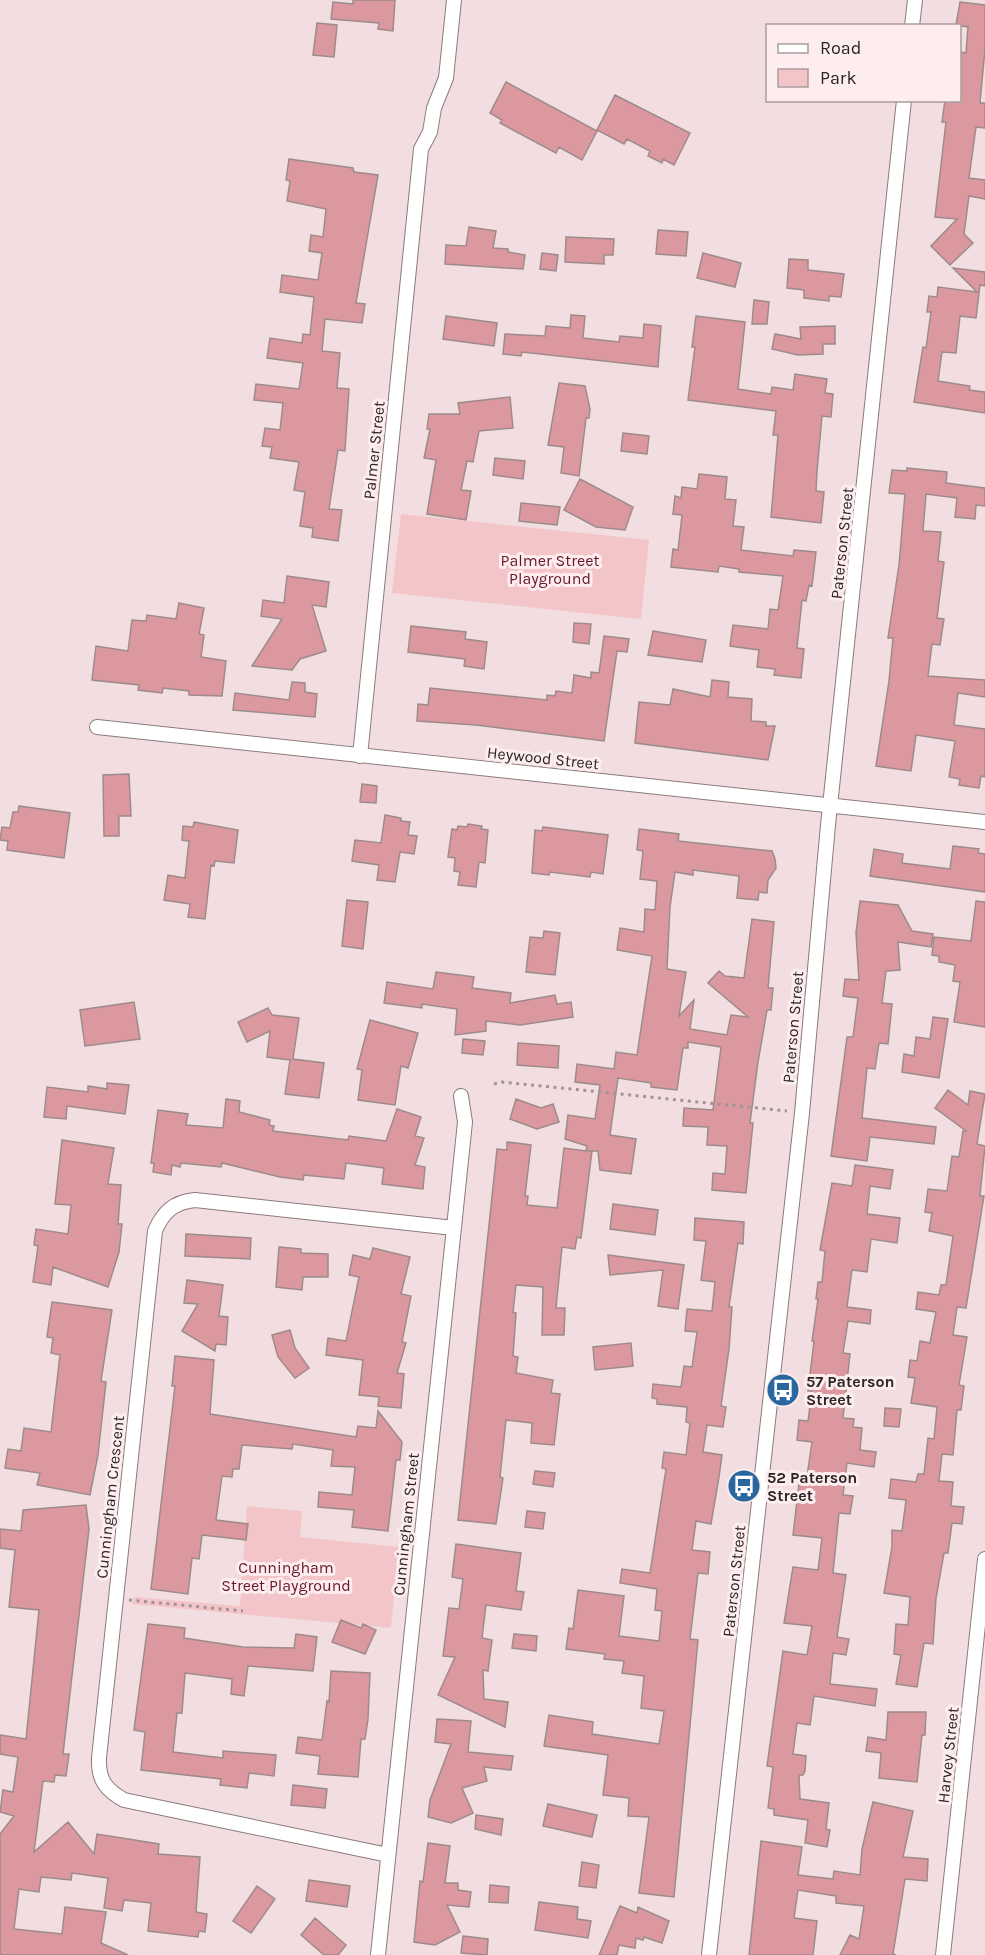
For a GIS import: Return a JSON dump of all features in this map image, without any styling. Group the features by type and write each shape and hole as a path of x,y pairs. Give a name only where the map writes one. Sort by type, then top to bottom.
{"street":[{"name":"Palmer Street","path":"360,756 421,149 430,132 434,108 446,78 454,0"},
{"path":"912,24 915,0"},
{"name":"Paterson Street","path":"709,1955 802,1113 830,805 904,102"},
{"name":"Heywood Street","path":"97,727 985,822"},
{"name":"Cunningham Street","path":"378,1955 465,1122 461,1096"},
{"name":"Cunningham Crescent","path":"388,1855 124,1800 109,1792 102,1783 98,1765 115,1599 155,1231 160,1218 171,1207 183,1201 195,1200 454,1228"},
{"name":"Harvey Street","path":"943,1955 985,1559"}],"path":[{"path":"494,1084 502,1082 802,1113"},
{"path":"115,1599 243,1611"}],"green space":[{"name":"Palmer Street Playground","path":"401,514 649,540 641,619 392,593"},
{"name":"Cunningham Street Playground","path":"247,1506 302,1511 300,1537 399,1547 391,1628 132,1604 134,1597 240,1606"}],"building":[{"path":"353,0 395,0 393,31 378,29 379,23 331,19 333,2 353,4"},
{"path":"960,2 985,5 985,49 980,103 985,103 985,128 976,127 969,178 985,180 985,199 969,196 964,234 973,243 950,265 931,246 957,219 935,217 946,122 942,122 945,102 961,102 961,52 966,53 968,27 956,24"},
{"path":"317,23 337,25 334,57 313,55"},
{"path":"506,82 597,131 582,160 559,147 556,153 500,123 502,120 490,113"},
{"path":"615,95 690,133 674,165 663,159 662,163 648,156 650,151 627,139 624,144 597,130"},
{"path":"289,159 353,168 354,172 378,175 356,303 365,304 362,323 325,319 322,351 340,353 337,388 349,389 345,451 338,450 329,509 342,510 338,541 312,537 313,528 300,526 305,492 294,490 299,462 270,458 272,447 262,446 265,428 280,430 283,403 254,400 256,384 299,389 303,363 267,358 270,338 302,343 303,334 310,335 314,297 280,292 282,275 318,280 322,253 309,251 311,235 323,237 326,209 287,201 290,181 286,180"},
{"path":"469,227 496,231 493,248 508,249 508,252 525,255 523,269 445,264 446,245 466,246"},
{"path":"658,230 688,232 686,256 656,254"},
{"path":"566,237 614,239 613,255 604,255 604,264 565,262"},
{"path":"542,253 558,255 556,271 540,269"},
{"path":"703,253 741,263 735,287 697,278"},
{"path":"789,259 808,260 808,270 844,274 841,297 829,296 829,301 804,298 804,290 787,288"},
{"path":"953,268 985,272 985,286 980,285 976,318 960,316 956,353 942,352 938,381 970,386 969,390 985,392 985,413 914,402 923,347 926,348 931,312 927,312 929,296 937,297 938,287 977,292"},
{"path":"754,300 769,302 767,324 752,324"},
{"path":"571,315 585,316 583,338 619,342 620,336 643,338 644,324 661,326 658,367 522,352 521,356 503,354 505,334 545,336 546,326 570,328"},
{"path":"446,316 497,323 494,346 443,339"},
{"path":"696,316 745,322 738,389 771,394 772,387 793,390 795,374 827,379 825,393 833,394 831,417 822,416 816,491 824,492 821,523 771,517 778,435 773,435 776,411 688,400 695,347 692,347"},
{"path":"835,326 835,344 823,344 823,354 798,355 772,349 775,334 801,339 800,327"},
{"path":"559,383 585,386 590,409 589,418 586,418 579,476 561,473 564,447 548,445"},
{"path":"510,397 513,428 479,431 473,462 467,461 461,490 471,491 466,520 427,514 436,460 424,458 430,429 427,429 429,414 460,414 458,403"},
{"path":"623,433 649,436 647,454 621,451"},
{"path":"495,458 525,461 523,479 493,475"},
{"path":"907,468 947,472 946,483 985,488 985,506 976,505 975,519 955,517 957,498 926,494 923,531 941,532 938,561 944,562 937,618 944,619 940,645 932,644 928,676 985,680 985,697 958,693 954,725 985,729 985,777 981,776 979,788 959,785 960,779 949,777 955,741 916,735 911,771 876,766 889,681 893,638 888,638 899,565 905,494 889,493 892,470 907,471"},
{"path":"699,474 727,477 725,499 736,500 733,526 744,527 741,550 793,556 794,550 816,552 812,586 809,585 806,601 802,600 797,648 804,649 801,678 774,675 775,669 757,667 759,650 730,646 733,625 768,629 770,609 778,610 783,576 739,572 739,569 719,566 718,572 671,567 673,549 678,550 682,515 673,514 675,496 681,498 682,487 697,489"},
{"path":"580,479 633,507 625,530 596,527 564,510"},
{"path":"521,503 560,507 557,525 519,521"},
{"path":"287,576 329,582 326,607 312,605 326,651 300,659 292,670 252,666 282,619 261,616 263,600 284,603"},
{"path":"179,603 204,608 199,634 204,635 201,657 226,661 222,696 189,695 189,691 163,688 162,693 138,690 139,685 92,680 96,646 128,651 132,620 146,621 147,615 176,619"},
{"path":"574,623 591,624 589,644 573,642"},
{"path":"411,626 466,632 465,639 487,642 484,669 464,666 465,659 408,652"},
{"path":"653,631 706,640 702,662 648,655"},
{"path":"604,636 629,639 627,652 617,651 604,741 476,725 417,721 418,704 428,705 430,688 547,700 547,695 555,696 556,691 572,693 574,675 591,678 591,672 599,673"},
{"path":"712,680 729,682 728,697 752,699 751,721 766,722 766,726 775,726 768,760 635,743 639,702 670,705 673,689 710,697"},
{"path":"292,682 305,683 305,692 317,694 315,717 233,710 235,693 289,700"},
{"path":"129,774 131,816 119,816 119,836 104,836 103,775"},
{"path":"362,784 377,786 376,803 360,802"},
{"path":"19,806 70,813 64,858 7,850 8,841 0,840 2,827 10,828 13,812 18,812"},
{"path":"385,815 410,822 408,835 417,836 414,854 400,852 395,882 377,880 379,865 352,861 355,840 381,843"},
{"path":"194,822 238,830 234,863 215,861 214,866 211,865 205,919 188,917 190,904 164,900 168,875 185,878 189,841 182,840 183,826 193,827"},
{"path":"468,824 482,826 481,829 488,830 485,863 479,862 476,887 458,885 460,872 454,871 455,858 448,857 452,829 457,830 458,826 467,827"},
{"path":"543,827 608,835 603,874 591,872 590,877 550,872 549,875 532,873 535,830 542,831"},
{"path":"639,829 679,834 678,841 772,851 776,868 768,880 767,893 759,892 758,900 737,898 739,876 693,870 693,875 675,872 670,907 667,969 686,972 679,1016 694,1000 690,1029 727,1035 731,1015 748,1017 708,983 719,971 725,976 744,978 752,919 774,922 768,988 773,988 771,1010 767,1010 758,1062 750,1123 753,1123 746,1193 712,1190 713,1173 725,1174 727,1146 707,1145 708,1127 683,1126 684,1108 713,1110 721,1047 688,1042 688,1048 683,1048 677,1090 651,1087 651,1083 618,1078 610,1135 636,1139 631,1174 600,1170 598,1151 592,1151 581,1238 577,1237 575,1249 562,1247 556,1308 565,1308 564,1335 542,1335 543,1287 516,1285 513,1312 516,1313 513,1356 518,1357 516,1373 553,1380 551,1393 560,1394 554,1445 531,1443 532,1423 506,1420 500,1477 503,1478 496,1524 458,1520 497,1149 507,1150 507,1142 531,1145 525,1196 528,1196 527,1205 557,1208 564,1148 586,1151 587,1146 565,1139 568,1115 595,1119 600,1085 575,1082 577,1064 614,1069 616,1052 637,1055 652,956 617,950 620,928 644,932 645,909 655,910 657,881 640,879 643,851 637,850"},
{"path":"953,846 979,849 978,853 985,854 985,892 870,876 874,849 903,854 902,863 950,869"},
{"path":"347,900 368,902 363,949 342,946"},
{"path":"860,901 898,905 912,931 933,934 931,947 898,942 900,970 886,971 882,1003 892,1004 888,1044 879,1043 875,1069 867,1068 862,1118 936,1127 934,1144 870,1137 867,1161 831,1156 847,1037 853,1037 858,998 843,996 845,979 859,980 856,933"},
{"path":"976,901 985,902 985,1027 954,1022 960,982 953,981 955,965 939,962 939,956 932,955 934,937 971,941"},
{"path":"544,931 560,933 555,975 526,972 530,937 543,938"},
{"path":"436,972 474,977 472,988 511,993 510,1003 555,995 557,1004 571,1002 573,1017 520,1025 486,1021 486,1031 455,1035 457,1009 422,1004 422,1008 384,1003 387,982 433,989"},
{"path":"134,1002 140,1039 85,1046 80,1010"},
{"path":"268,1008 272,1015 299,1018 293,1059 324,1063 319,1098 285,1094 290,1060 267,1057 270,1031 247,1042 238,1022"},
{"path":"933,1017 948,1019 939,1078 902,1072 904,1054 914,1056 916,1037 930,1039"},
{"path":"370,1020 418,1033 408,1068 401,1066 395,1105 358,1100 362,1070 357,1069"},
{"path":"463,1039 485,1041 483,1055 462,1053"},
{"path":"518,1043 559,1046 558,1068 517,1065"},
{"path":"107,1083 129,1085 125,1114 67,1106 66,1119 44,1117 47,1087 88,1092 88,1086 107,1089"},
{"path":"948,1090 968,1105 970,1091 985,1094 977,1144 985,1146 980,1196 984,1196 966,1308 957,1307 953,1335 967,1337 959,1385 964,1386 961,1410 957,1410 953,1455 942,1454 939,1481 953,1482 951,1506 964,1507 962,1524 952,1523 948,1553 944,1553 936,1598 933,1644 924,1643 917,1687 896,1684 901,1655 894,1654 896,1624 908,1625 910,1597 884,1593 892,1547 892,1530 902,1531 906,1500 889,1498 891,1479 916,1482 918,1474 924,1474 928,1438 934,1439 937,1407 911,1403 915,1378 908,1377 910,1360 917,1361 920,1341 930,1343 936,1312 916,1309 918,1292 939,1295 941,1285 946,1285 953,1236 929,1231 932,1213 925,1212 928,1189 947,1191 952,1156 959,1157 963,1131 966,1131 935,1108"},
{"path":"226,1099 240,1101 239,1112 270,1120 269,1125 274,1126 273,1131 348,1140 349,1136 386,1141 397,1109 421,1117 415,1136 424,1138 415,1165 425,1167 423,1189 382,1184 384,1168 346,1163 344,1179 304,1175 303,1180 280,1177 222,1163 221,1167 181,1163 180,1167 172,1165 171,1175 153,1172 154,1163 151,1163 158,1110 188,1114 186,1125 223,1128"},
{"path":"516,1099 541,1108 553,1104 559,1122 537,1129 510,1119"},
{"path":"62,1140 114,1148 108,1184 121,1185 118,1224 122,1224 119,1252 108,1287 53,1267 51,1285 33,1282 38,1246 34,1245 36,1229 68,1234 71,1205 55,1204"},
{"path":"855,1165 893,1170 890,1189 870,1186 867,1214 900,1218 897,1243 871,1239 867,1272 852,1270 847,1307 871,1310 870,1324 848,1321 843,1353 850,1354 843,1418 854,1419 853,1427 862,1428 860,1450 876,1452 874,1467 847,1463 843,1495 853,1496 850,1514 839,1513 833,1573 846,1575 837,1637 849,1639 846,1655 833,1653 830,1684 877,1689 875,1706 814,1696 810,1725 797,1723 793,1754 806,1756 805,1771 803,1775 799,1775 800,1799 829,1803 826,1829 830,1830 827,1847 805,1843 808,1820 774,1815 774,1809 768,1808 773,1767 767,1766 783,1651 807,1655 812,1626 784,1623 793,1567 818,1570 822,1538 793,1535 800,1475 807,1476 812,1442 797,1440 799,1420 808,1421 812,1391 808,1391 818,1299 816,1299 818,1282 822,1282 825,1251 820,1250 832,1183 852,1186"},
{"path":"613,1204 658,1210 655,1235 610,1229"},
{"path":"695,1218 744,1222 743,1244 738,1243 729,1307 732,1307 729,1349 721,1406 726,1407 723,1427 707,1425 703,1452 722,1455 719,1477 711,1524 696,1521 692,1550 710,1552 708,1574 698,1573 690,1639 698,1640 674,1897 639,1893 649,1817 628,1816 629,1798 603,1795 608,1755 544,1746 549,1715 593,1722 592,1734 659,1744 664,1711 641,1708 644,1676 622,1673 624,1661 604,1659 605,1654 566,1649 569,1628 573,1629 578,1590 624,1596 619,1636 659,1641 662,1611 655,1610 657,1589 620,1583 622,1569 650,1573 666,1469 662,1468 664,1452 686,1455 690,1423 686,1422 687,1407 657,1404 657,1399 652,1398 653,1384 681,1387 684,1366 692,1367 697,1332 685,1331 687,1309 712,1311 715,1282 701,1280 706,1241 694,1240"},
{"path":"186,1234 251,1238 250,1259 185,1256"},
{"path":"279,1247 301,1249 301,1253 328,1254 328,1277 303,1277 302,1290 276,1287"},
{"path":"373,1248 410,1257 401,1294 411,1296 402,1342 406,1343 397,1373 404,1374 401,1408 378,1406 379,1397 359,1395 363,1360 326,1355 328,1338 346,1341 359,1277 349,1275 353,1255 370,1259"},
{"path":"608,1255 684,1265 678,1309 658,1306 663,1270 610,1275"},
{"path":"187,1280 223,1285 219,1316 228,1317 226,1345 216,1344 215,1351 182,1331 198,1304 184,1303"},
{"path":"52,1302 112,1310 101,1381 106,1382 98,1455 90,1495 37,1485 40,1473 5,1468 8,1449 21,1451 24,1428 51,1432 60,1355 51,1353 53,1338 47,1337"},
{"path":"290,1330 295,1348 309,1368 295,1378 278,1357 272,1335"},
{"path":"631,1343 633,1366 595,1370 593,1347"},
{"path":"175,1356 214,1360 210,1414 356,1437 358,1426 376,1428 378,1411 402,1442 400,1460 396,1460 388,1531 352,1527 354,1510 318,1507 319,1492 352,1495 355,1467 331,1466 333,1450 293,1444 292,1449 242,1445 239,1469 233,1469 232,1477 222,1476 216,1520 248,1524 246,1540 202,1535 199,1559 192,1558 188,1594 151,1589 175,1386 172,1386"},
{"path":"885,1408 901,1409 899,1427 884,1426"},
{"path":"535,1471 555,1473 553,1487 533,1484"},
{"path":"86,1505 89,1529 63,1754 69,1754 66,1776 55,1775 54,1782 43,1781 34,1852 68,1822 94,1854 97,1834 159,1844 158,1854 200,1857 196,1912 207,1914 205,1932 199,1931 198,1937 148,1931 151,1903 124,1900 122,1911 104,1908 108,1878 72,1873 71,1880 41,1877 39,1892 19,1889 14,1929 62,1934 65,1907 106,1912 101,1943 128,1955 5,1955 0,1954 0,1834 14,1816 0,1812 3,1790 13,1792 18,1757 0,1754 0,1735 26,1739 39,1610 9,1607 15,1550 0,1548 0,1529 21,1531 23,1510"},
{"path":"527,1511 545,1513 543,1529 525,1527"},
{"path":"456,1544 521,1553 516,1591 524,1592 521,1610 486,1605 482,1638 492,1640 488,1671 483,1670 484,1699 508,1702 505,1727 438,1695 455,1657 443,1656 449,1608 459,1609 463,1579 452,1577"},
{"path":"341,1620 361,1628 363,1624 376,1630 365,1654 332,1642"},
{"path":"148,1624 185,1628 184,1638 243,1647 294,1648 296,1634 317,1637 313,1671 248,1666 244,1696 231,1694 232,1679 185,1673 182,1713 177,1713 173,1752 223,1758 223,1751 276,1755 274,1776 249,1773 247,1788 220,1785 221,1779 141,1770 145,1732 134,1730"},
{"path":"514,1634 537,1636 536,1651 512,1648"},
{"path":"331,1671 370,1673 368,1719 365,1739 361,1739 358,1777 318,1774 320,1756 296,1753 298,1737 322,1740 327,1701 329,1702"},
{"path":"888,1712 926,1712 925,1735 922,1735 917,1782 879,1778 881,1753 866,1751 868,1737 886,1740"},
{"path":"437,1719 471,1721 468,1752 513,1756 511,1770 484,1767 487,1781 462,1788 473,1813 451,1823 428,1817 430,1800 451,1744 435,1742"},
{"path":"293,1785 327,1789 325,1808 291,1805"},
{"path":"873,1802 913,1811 903,1857 928,1859 927,1881 905,1879 893,1954 896,1955 840,1955 850,1935 859,1939 864,1906 836,1903 836,1896 798,1890 794,1918 817,1921 813,1955 749,1955 761,1841 802,1847 798,1875 833,1879 834,1871 860,1875 862,1849"},
{"path":"548,1804 597,1815 592,1837 543,1826"},
{"path":"476,1815 503,1819 501,1835 475,1829"},
{"path":"428,1843 450,1846 445,1883 458,1883 458,1890 471,1892 469,1907 447,1905 460,1932 435,1945 414,1942 420,1881 423,1882"},
{"path":"582,1862 599,1865 596,1888 579,1886"},
{"path":"309,1880 350,1886 347,1907 306,1901"},
{"path":"490,1885 509,1887 508,1903 489,1902"},
{"path":"257,1886 275,1899 251,1933 233,1921"},
{"path":"539,1902 578,1907 577,1919 591,1921 588,1938 535,1930"},
{"path":"620,1906 637,1913 638,1907 669,1921 662,1943 644,1937 643,1940 636,1938 635,1948 619,1945 617,1955 599,1955"},
{"path":"315,1918 346,1945 338,1955 324,1955 301,1935"},
{"path":"463,1936 488,1939 487,1955 461,1953"}],"place":[{"name":"57 Paterson Street","path":"783,1390"},
{"name":"52 Paterson Street","path":"744,1486"}]}
